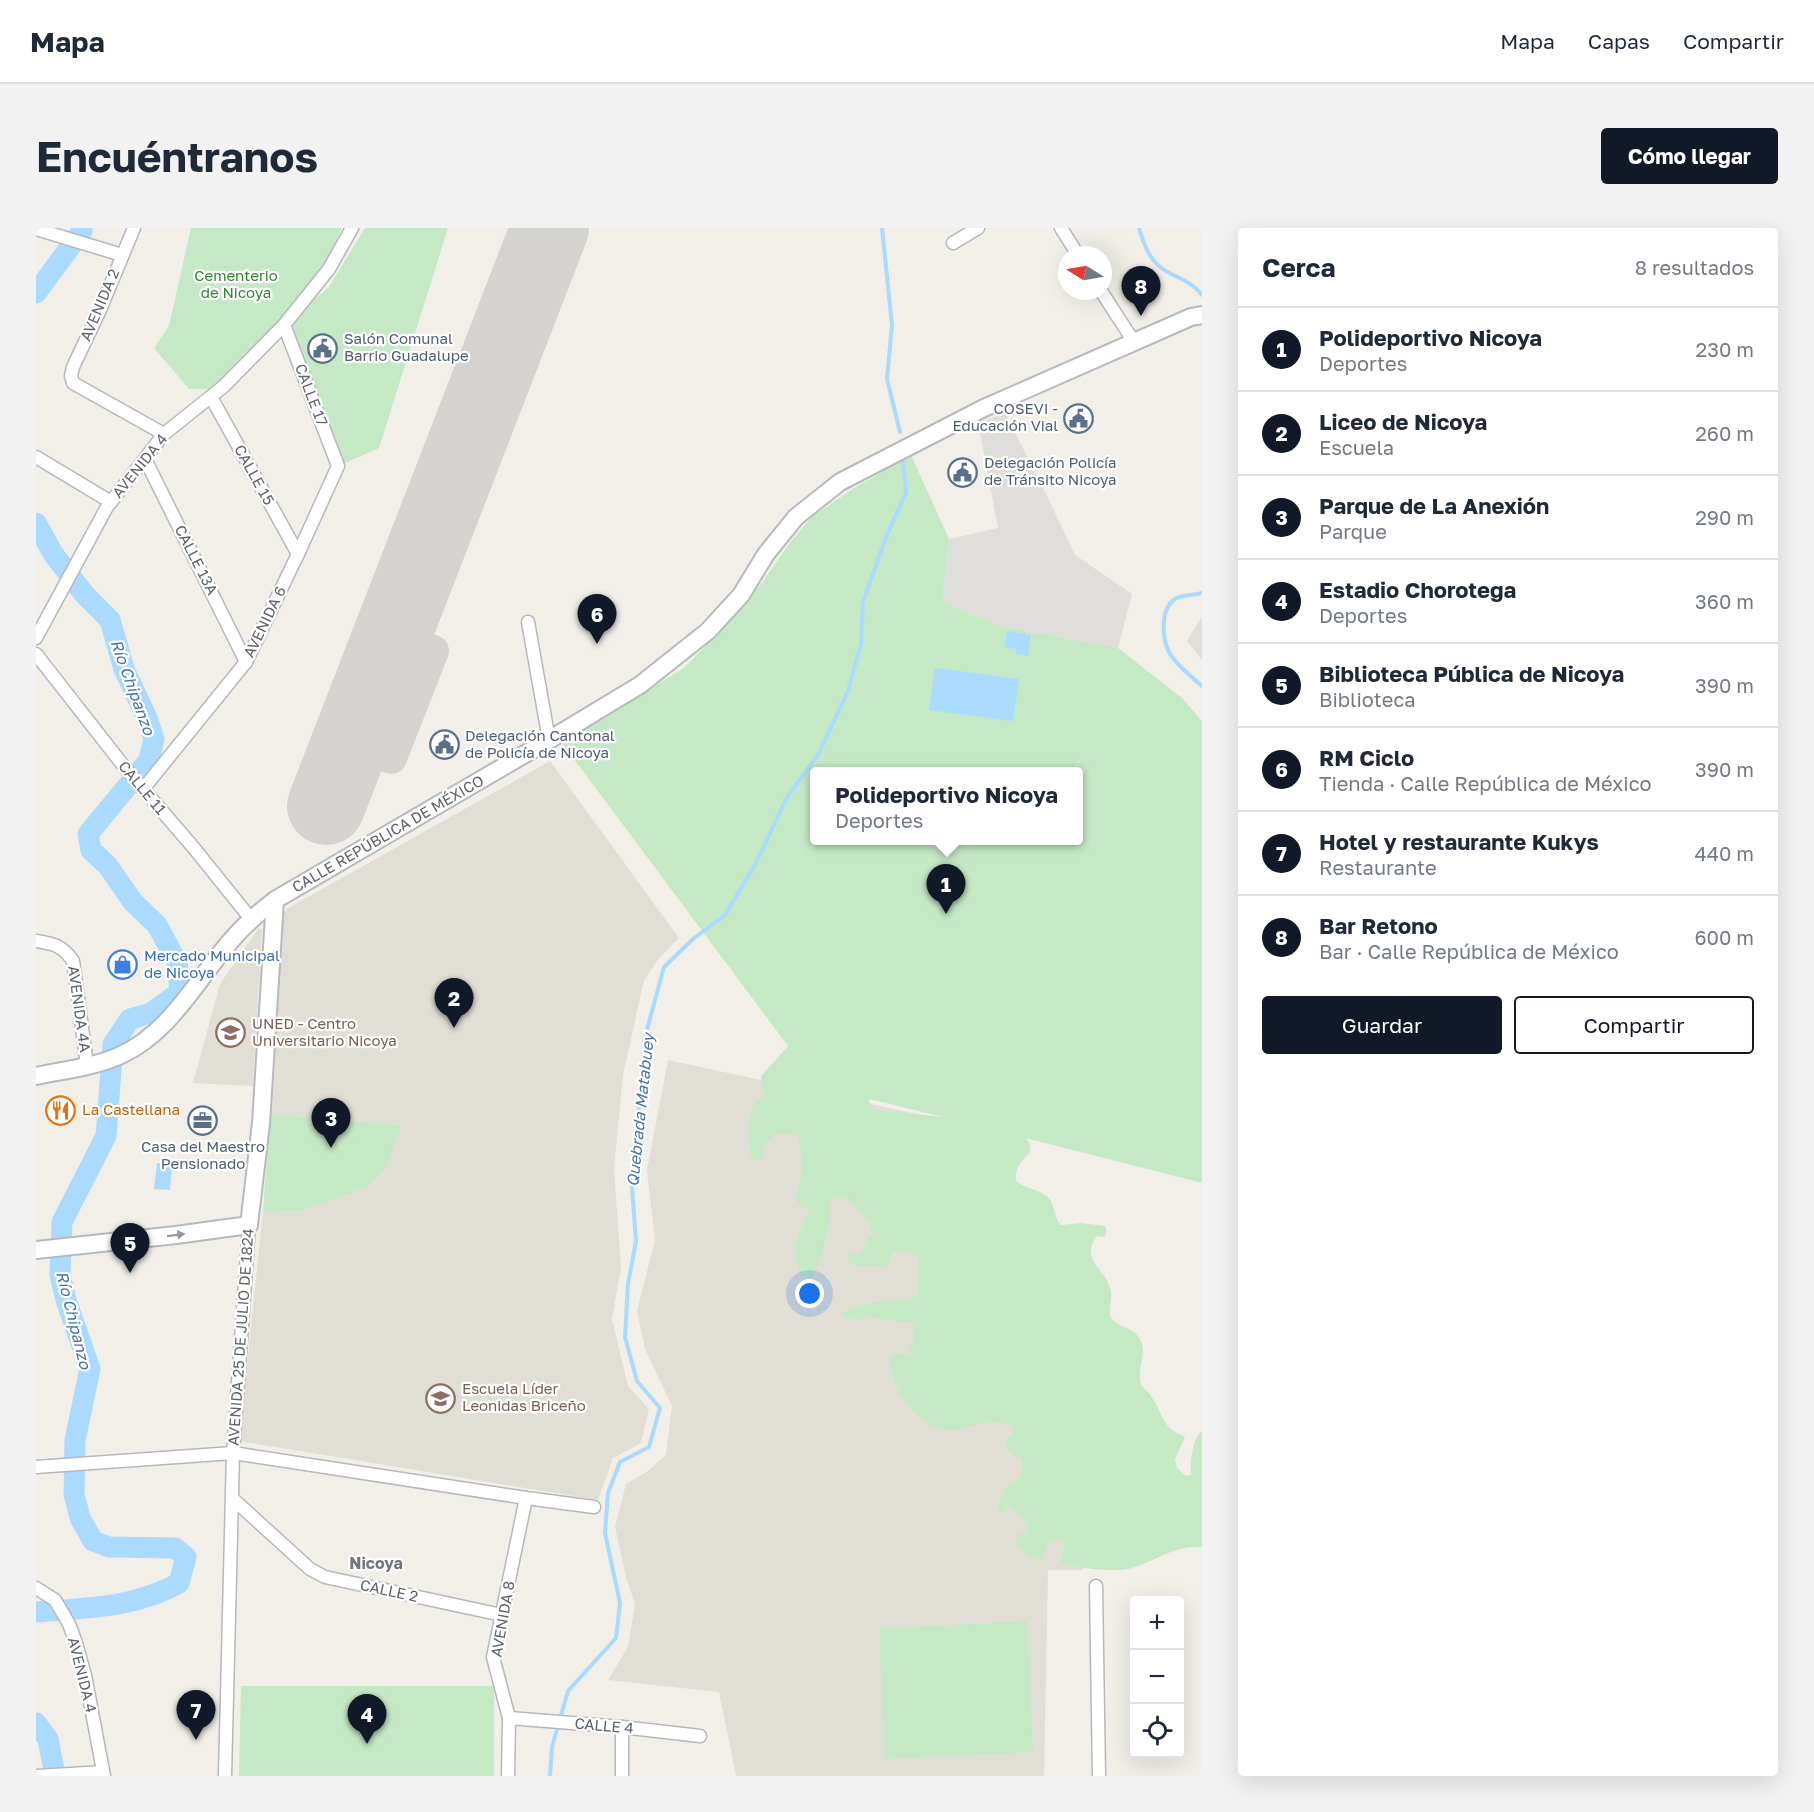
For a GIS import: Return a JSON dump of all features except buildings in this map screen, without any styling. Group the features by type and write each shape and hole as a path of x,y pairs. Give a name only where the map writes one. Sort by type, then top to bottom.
{"main road":[{"name":"CALLE REPÚBLICA DE MÉXICO","path":"36,1076 122,1055 160,1029 229,942 251,918 275,900 640,685 708,631 741,595 766,554 796,517 840,482 984,408 1191,317 1202,315"},
{"name":"AVENIDA 25 DE JULIO DE 1824","path":"249,1225 261,1123 275,900"},
{"path":"40,1249 249,1225"}],"street":[{"name":"AVENIDA 2","path":"134,228 71,376 73,383 164,434"},
{"name":"AVENIDA 4","path":"36,638 111,502 164,434 224,386 284,325 329,269 352,228"},
{"path":"953,243 978,228"},
{"path":"1061,228 1072,246"},
{"path":"36,229 122,255"},
{"path":"1107,300 1134,342"},
{"name":"CALLE 17","path":"284,325 338,466"},
{"name":"CALLE 15","path":"211,397 298,554"},
{"path":"36,457 111,502"},
{"name":"CALLE 13A","path":"145,459 246,662"},
{"name":"AVENIDA 6","path":"140,787 246,662 338,466"},
{"path":"528,622 549,740"},
{"name":"CALLE 11","path":"36,654 140,787 251,918"},
{"name":"AVENIDA 4A","path":"36,941 55,944 66,951 73,961 94,1063"},
{"name":"AVENIDA 25 DE JULIO DE 1824","path":"225,1776 233,1453 249,1225"},
{"path":"36,1467 233,1453 594,1507"},
{"name":"AVENIDA 8","path":"508,1776 509,1718 493,1657 526,1498"},
{"name":"CALLE 2","path":"232,1499 310,1569 325,1577 502,1615"},
{"path":"1096,1586 1099,1776"},
{"name":"AVENIDA 4","path":"36,1588 55,1600 75,1640 104,1774"},
{"name":"CALLE 4","path":"509,1718 700,1736"},
{"path":"622,1727 622,1776"},
{"path":"37,1776 104,1774"}],"shaded area":[{"path":"1005,413 1075,555 1132,594 1118,648 1000,626 942,602 949,539 998,528 978,423"},
{"path":"1202,616 1202,660 1187,641"},
{"path":"550,761 679,938 659,958 644,980 623,1075 614,1169 621,1267 612,1319 628,1386 649,1409 641,1443 613,1458 598,1500 239,1441 263,1212 301,1211 366,1188 402,1125 270,1114 278,914"},
{"name":"UNED - Centro Universitario Nicoya","path":"258,929 262,929 253,1086 193,1083 220,984"},
{"path":"668,1060 954,1122 1078,1397 1083,1570 1048,1570 1044,1776 736,1776 719,1692 608,1680 628,1647 635,1604 626,1577 615,1527 626,1484 648,1471 666,1455 672,1406 645,1349 637,1311 655,1240 647,1170"}],"green space":[{"name":"Cementerio de Nicoya","path":"191,228 342,228 324,268 277,322 212,389 189,389 154,348 169,326"},
{"path":"365,228 448,228 379,448 338,466 284,325 329,287"},
{"path":"911,455 949,539 942,602 1000,626 1118,648 1182,698 1202,721 1202,1183 1026,1138 1030,1145 1030,1152 1019,1165 1016,1181 1043,1193 1053,1206 1061,1225 1081,1223 1105,1226 1107,1231 1104,1237 1097,1236 1092,1245 1092,1259 1109,1284 1112,1319 1135,1333 1141,1341 1143,1350 1141,1384 1154,1400 1169,1428 1185,1437 1175,1459 1177,1468 1186,1476 1191,1475 1194,1445 1202,1431 1202,1547 1175,1550 1132,1568 1107,1570 1062,1564 1061,1555 1065,1544 1062,1539 1049,1543 1042,1561 1031,1556 1015,1543 1017,1535 1028,1533 1022,1517 1009,1504 1003,1514 997,1510 1004,1491 1011,1482 1016,1482 1022,1471 1021,1458 1011,1454 1005,1444 1014,1431 1013,1426 998,1422 946,1430 929,1424 903,1399 891,1370 892,1356 900,1353 908,1355 910,1351 914,1339 913,1322 866,1316 855,1319 843,1316 844,1311 859,1305 906,1300 918,1295 919,1259 910,1253 897,1251 893,1252 887,1267 856,1265 848,1261 849,1253 860,1253 873,1235 865,1219 854,1205 845,1197 835,1198 830,1204 826,1241 813,1276 810,1278 800,1275 795,1248 797,1237 809,1210 799,1204 796,1198 802,1165 798,1136 774,1134 761,1158 757,1160 753,1160 748,1141 751,1112 765,1093 761,1084 761,1076 788,1046 562,743 684,668 731,620 812,517 851,490","holes":["870,1099 943,1117 874,1110 869,1102"]},
{"path":"270,1114 402,1125 385,1170 366,1188 301,1211 263,1212"},
{"path":"1027,1621 1033,1752 885,1759 879,1629"},
{"path":"241,1686 494,1686 494,1776 239,1776"}],"water":[{"path":"1007,631 1031,635 1028,656 1016,654 1016,649 1004,647"},
{"path":"935,668 1019,679 1013,721 929,710"},
{"path":"157,1163 172,1165 170,1190 154,1189"}],"waterway":[{"name":"Río Chipanzo","path":"36,293 82,228"},
{"name":"Quebrada Matabuey","path":"882,228 892,325 887,379 900,432"},
{"path":"1139,228 1146,247 1156,263 1189,283 1202,295"},
{"name":"Quebrada Matabuey","path":"550,1776 552,1747 568,1691 616,1638 620,1603 605,1533 608,1493 620,1462 649,1447 660,1408 637,1381 625,1337 628,1284 636,1241 631,1174 643,1077 644,1041 664,967 693,939 725,915 755,865 787,797 818,755 848,691 861,644 863,602 886,537 906,493 903,461"},
{"name":"Río Chipanzo","path":"36,523 54,555 85,595 110,620 124,669 147,718 154,739 149,760 88,834 91,850 108,866 133,902 157,925 177,962 180,992 151,1013 130,1019 113,1044 106,1136 62,1222 60,1275 67,1303 90,1369 75,1440 74,1494 80,1518 93,1541 109,1547 175,1548 186,1557 179,1583 145,1598 91,1608 36,1612"},
{"path":"1202,593 1175,599 1167,610 1164,624 1165,639 1172,657 1202,686"},
{"name":"Río Chipanzo","path":"36,1723 48,1739 55,1776"}],"taxiway":[{"path":"351,740 391,758 433,651 392,637"}],"runway":[{"path":"326,806 550,228"}],"place":[{"name":"Bar Retono","path":"1141,316"},
{"name":"Salón Comunal Barrio Guadalupe","path":"323,348"},
{"name":"COSEVI - Educación Vial","path":"1079,418"},
{"name":"Delegación Policía de Tránsito Nicoya","path":"963,472"},
{"name":"RM Ciclo","path":"597,644"},
{"name":"Delegación Cantonal de Policía de Nicoya","path":"444,745"},
{"name":"Polideportivo Nicoya","path":"946,914"},
{"name":"Mercado Municipal de Nicoya","path":"123,965"},
{"name":"Liceo de Nicoya","path":"454,1028"},
{"name":"UNED - Centro Universitario Nicoya","path":"231,1033"},
{"name":"La Castellana","path":"61,1110"},
{"name":"Casa del Maestro Pensionado","path":"203,1120"},
{"name":"Parque de La Anexión","path":"331,1148"},
{"name":"Biblioteca Pública de Nicoya","path":"130,1273"},
{"name":"Escuela Líder Leonidas Briceño","path":"441,1398"},
{"name":"Hotel y restaurante Kukys","path":"196,1740"},
{"name":"Estadio Chorotega","path":"367,1744"}],"district":[{"name":"Nicoya","path":"376,1563"}]}
